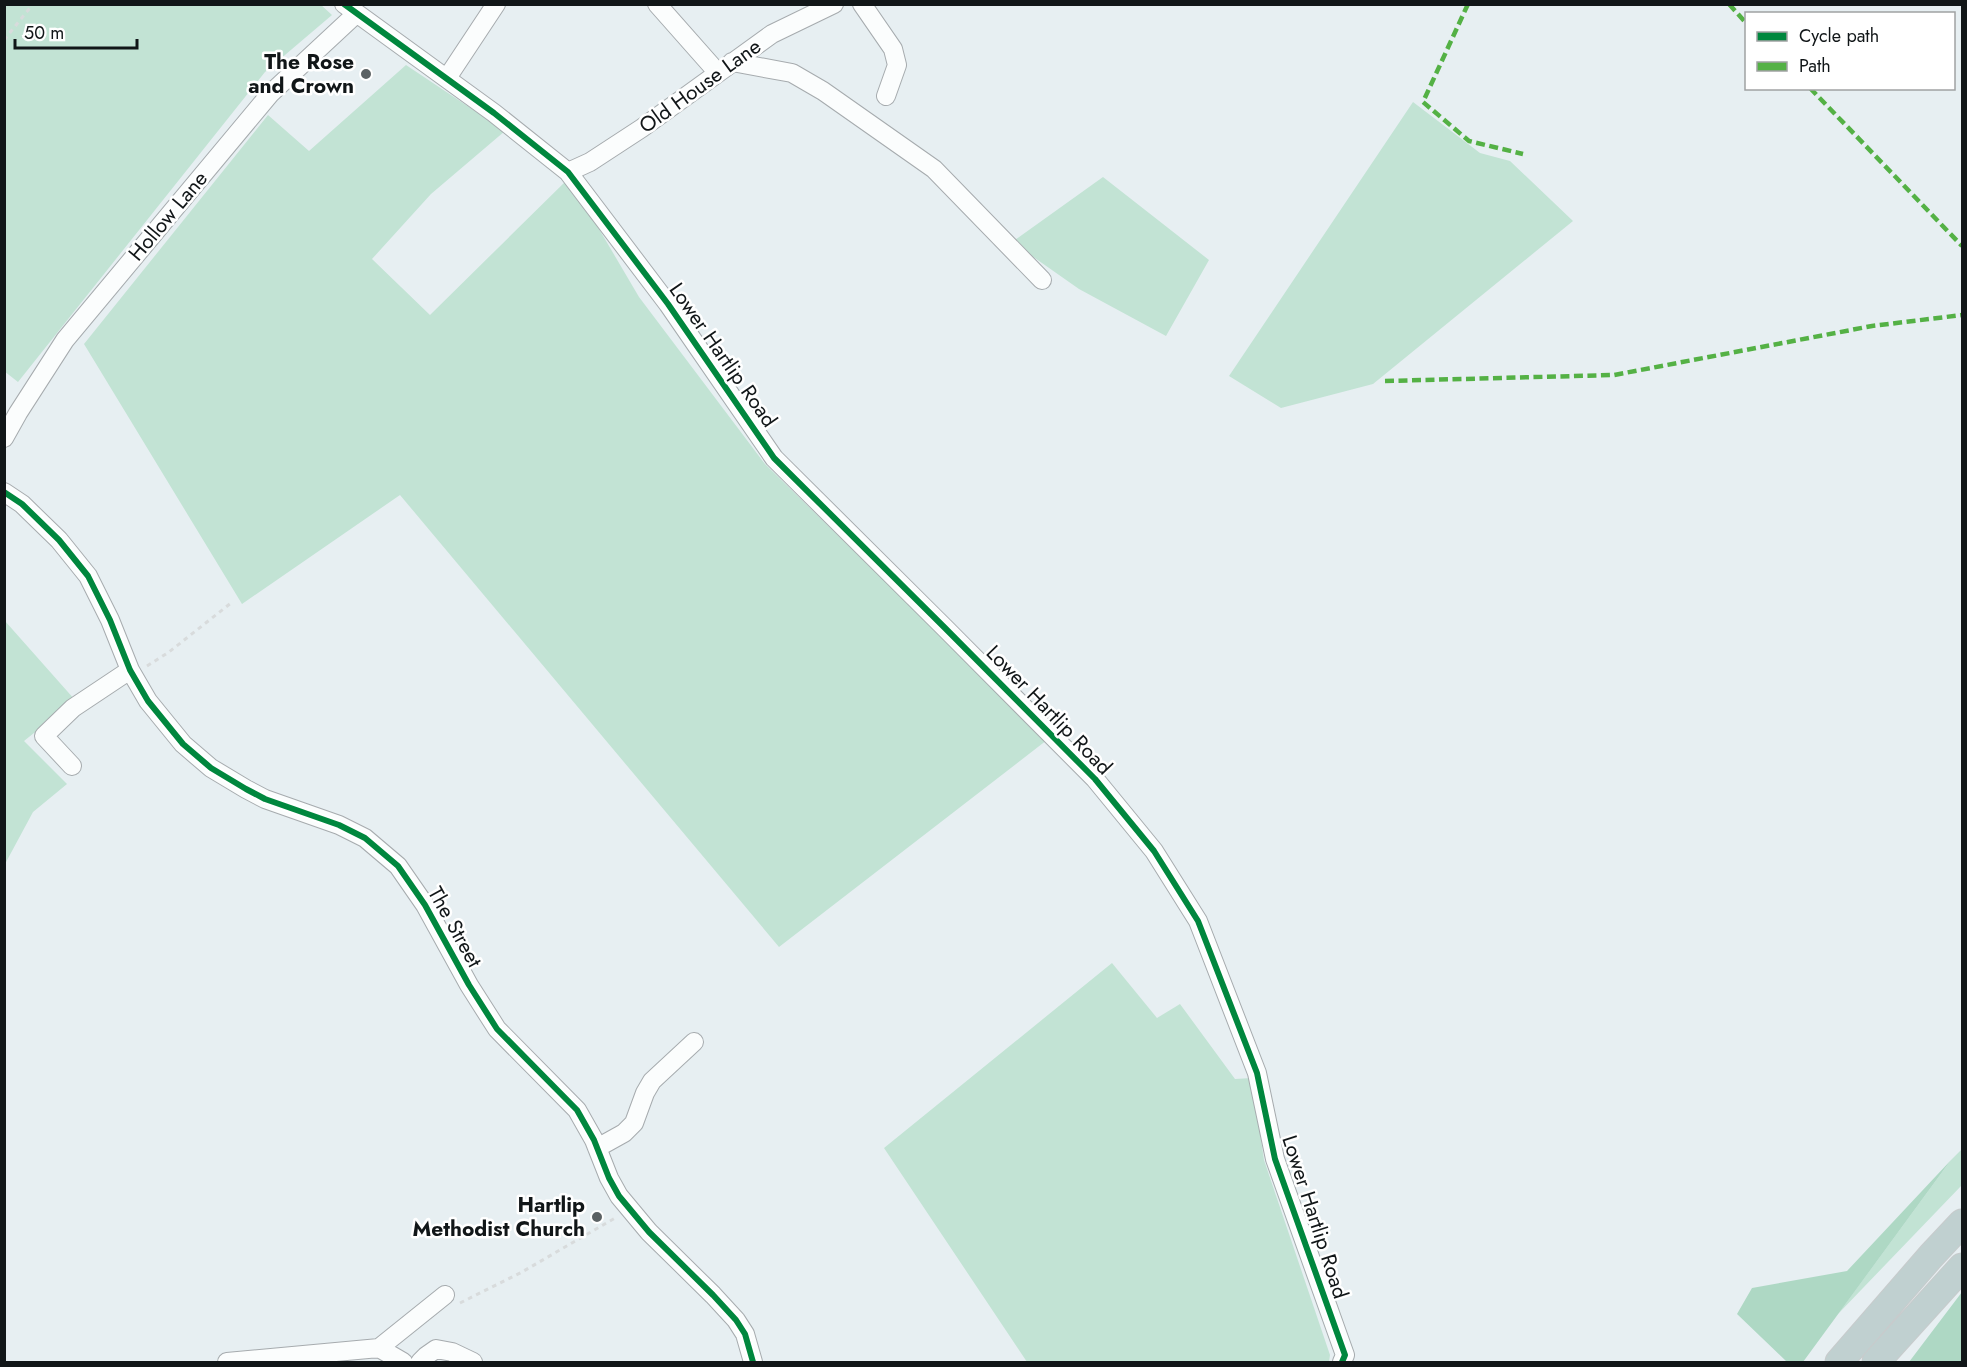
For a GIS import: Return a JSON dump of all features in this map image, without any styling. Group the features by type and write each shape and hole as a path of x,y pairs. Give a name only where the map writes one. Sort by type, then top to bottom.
{"highway":[{"path":"1839,1362 1930,1256 1962,1223"},
{"path":"1876,1362 1962,1267"}],"street":[{"path":"447,78 496,4"},
{"path":"657,4 725,68 792,73 823,91 888,136 934,169 1042,280"},
{"name":"Old House Lane","path":"568,172 590,162 642,128 772,34 834,4"},
{"path":"862,4 893,49 897,65 886,96"},
{"name":"Lower Hartlip Road","path":"350,9 447,78 568,172 668,304 774,458 1095,779 1154,851 1198,921 1257,1073 1275,1159 1345,1355 1342,1362"},
{"name":"Hollow Lane","path":"4,438 65,340 270,94 350,9"},
{"name":"The Street","path":"4,492 22,504 59,540 88,576 110,620 131,672 148,701 183,744 211,768 265,799 339,825 365,838 398,866 425,905 469,985 497,1029 576,1110 597,1148 609,1178 630,1209 735,1320 745,1334 753,1362"},
{"path":"72,766 44,736 73,708 131,672"},
{"path":"597,1148 624,1133 634,1123 652,1081 694,1042"},
{"path":"227,1362 379,1348 449,1300"},
{"path":"379,1348 403,1362"},
{"path":"420,1362 436,1349 452,1352 473,1362"}],"path":[{"path":"4,40 33,4"},
{"path":"131,672 169,652 231,603"},
{"path":"449,1300 522,1272 630,1209"}],"green space":[{"path":"320,4 332,15 265,72 18,382 4,371 5,5"},
{"path":"406,65 505,131 431,194 372,259 430,315 569,178 639,297 765,464 1047,740 779,947 400,495 242,604 84,344 268,115 309,151"},
{"path":"1413,102 1480,153 1510,161 1573,221 1373,384 1281,408 1229,376"},
{"path":"1103,177 1209,260 1166,336 1079,289 1012,242"},
{"path":"5,621 75,700 24,741 67,784 33,812 5,864"},
{"path":"1112,963 1157,1018 1180,1004 1235,1079 1252,1078 1264,1160 1330,1355 1329,1362 1027,1362 884,1148"},
{"path":"1962,1149 1962,1185 1838,1314 1951,1160"},
{"path":"1951,1160 1803,1362 1787,1362 1737,1314 1752,1288 1847,1271"},
{"path":"1962,1292 1962,1362 1909,1362"}],"marked path":[{"path":"1468,4 1423,102 1469,141 1523,154"},
{"path":"1729,4 1745,22"},
{"path":"1812,90 1962,246"},
{"path":"1385,381 1614,375 1872,326 1962,315"}],"cycle path":[{"path":"344,4 494,113 568,172 668,304 774,458 1095,779 1154,851 1198,921 1257,1073 1275,1159 1345,1355 1342,1362"},
{"path":"4,492 22,504 59,540 88,576 110,620 130,670 148,701 183,744 211,768 265,799 339,825 365,838 398,866 425,905 469,985 497,1029 577,1110 594,1140 619,1196 649,1232 736,1320 745,1334 753,1362"}],"place":[{"name":"The Rose and Crown","path":"366,74"},
{"name":"Hartlip Methodist Church","path":"597,1217"}]}
